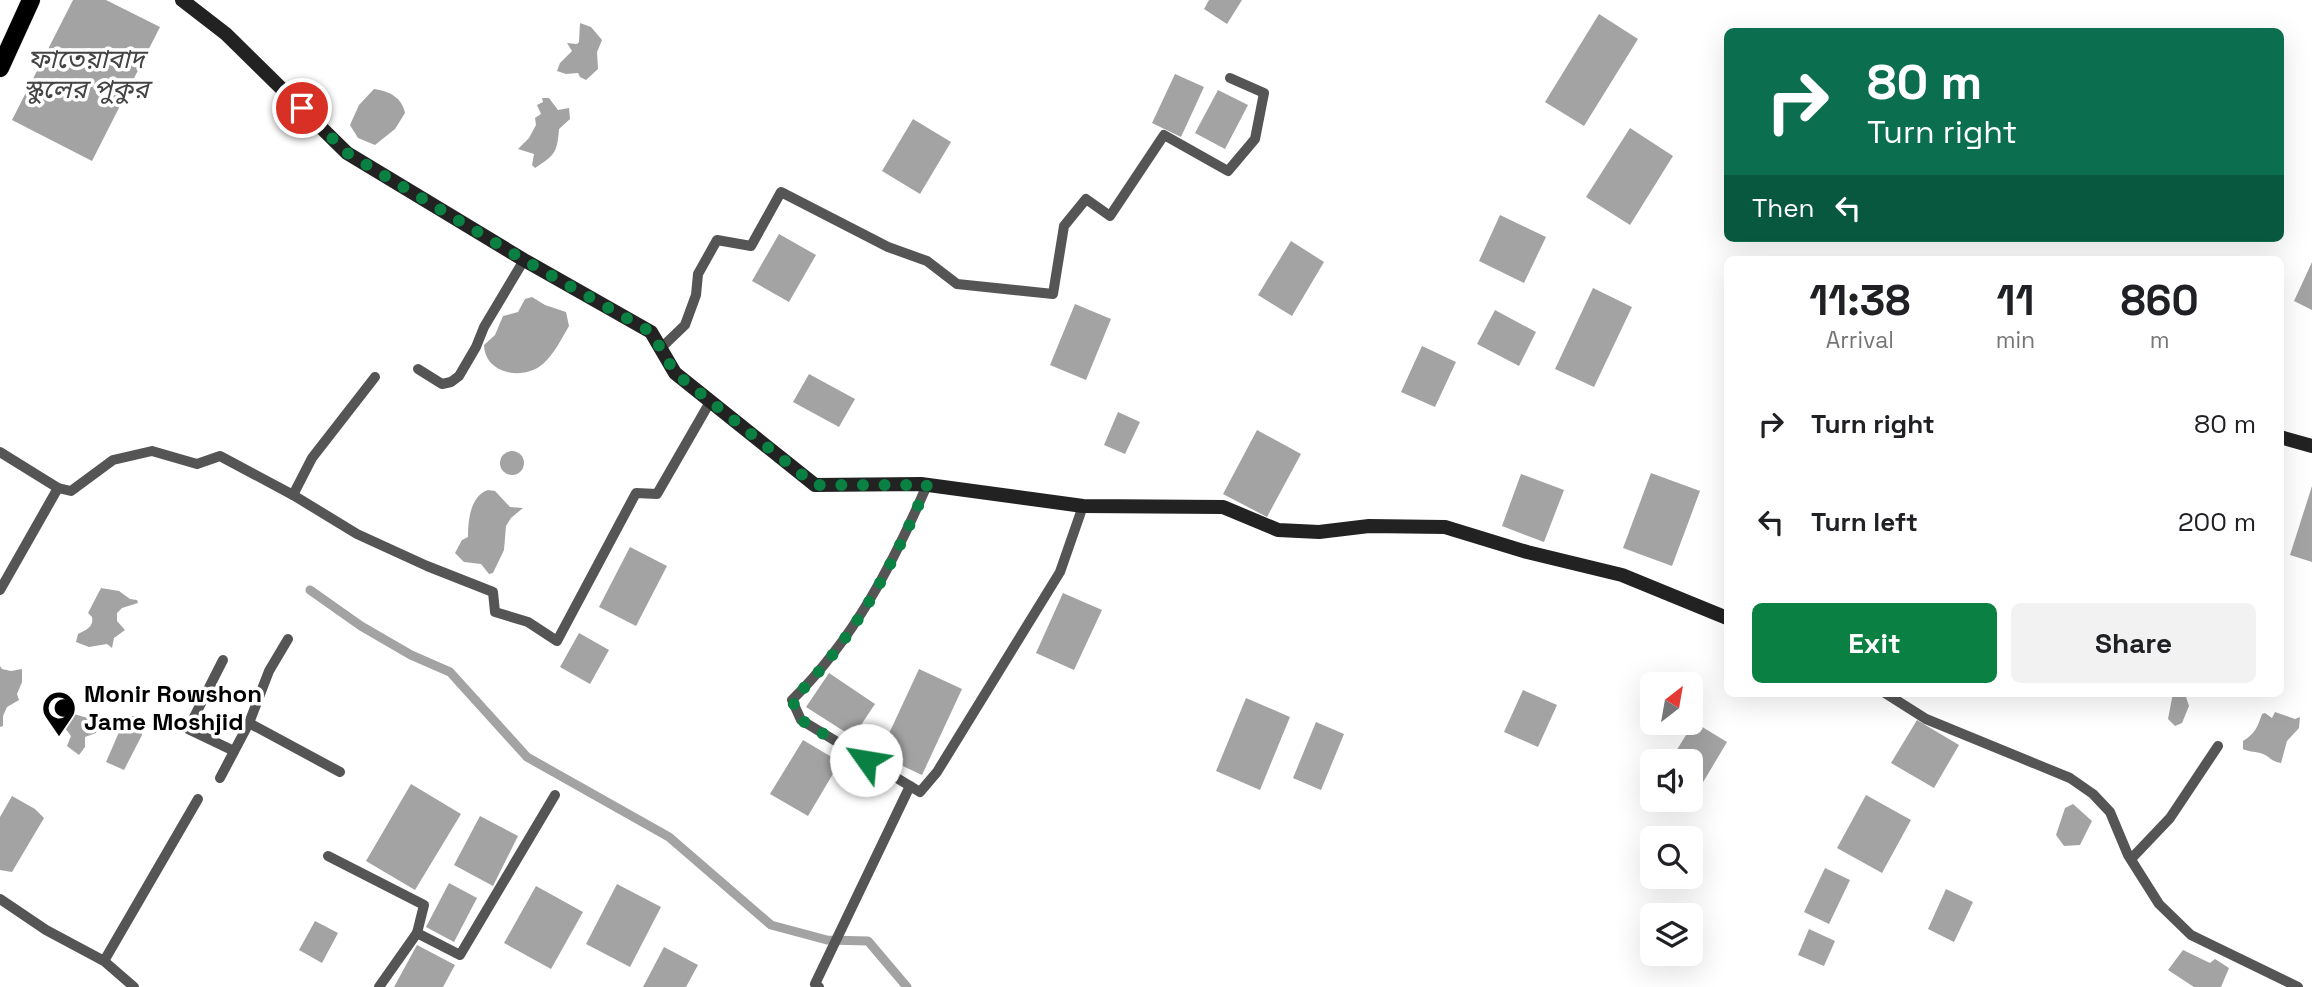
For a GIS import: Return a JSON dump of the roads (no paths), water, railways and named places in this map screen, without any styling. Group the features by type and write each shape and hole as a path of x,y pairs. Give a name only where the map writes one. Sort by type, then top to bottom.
{"highway":[{"path":"0,54 25,0"},
{"path":"0,68 31,0"}],"street":[{"path":"183,0 226,34 347,153 524,260 651,332 675,373 815,485 927,485 1083,506 1223,507 1278,530 1319,531 1369,526 1445,527 1527,552 1622,575 1724,617"},
{"path":"661,348 685,325 696,295 698,274 717,240 751,247 781,192 888,247 927,261 957,284 1053,294 1064,226 1086,199 1110,216 1164,135 1228,171 1255,138 1264,93 1230,78"},
{"path":"418,369 442,384 459,376 484,327 524,260"},
{"path":"293,495 312,458 375,377"},
{"path":"0,452 58,488 71,491 113,460 152,451 197,464 220,456 293,495 357,534 493,592 495,612 528,622 557,641 636,493 657,494 710,402"},
{"path":"2284,439 2312,446"},
{"path":"927,485 900,548 873,597 817,676 792,700 801,720 920,792 937,772 1059,572 1083,506"},
{"path":"0,590 58,488"},
{"path":"220,778 249,723 269,671 288,639"},
{"path":"223,660 188,729 234,751"},
{"path":"1891,697 1926,719 2070,778 2093,794 2110,812 2131,859 2159,904 2191,935 2298,987"},
{"path":"249,723 340,772"},
{"path":"2131,859 2170,818 2218,746"},
{"path":"819,987 815,984 910,786"},
{"path":"417,933 460,956 555,795"},
{"path":"104,961 198,799"},
{"path":"328,856 424,905 417,933 379,987"},
{"path":"0,899 46,930 104,961 134,987"}],"water":[{"name":"ফাতেয়াবাদ স্কুলের পুকুর","path":"73,0 106,0 160,27 92,161 12,120"},
{"path":"1209,0 1242,0 1227,24 1204,9"},
{"path":"1599,14 1638,39 1584,126 1545,102"},
{"path":"580,23 591,27 602,40 597,52 598,69 586,80 578,73 566,74 557,71 560,63 572,51 567,43 579,42"},
{"path":"1175,74 1204,87 1181,137 1152,123"},
{"path":"374,89 394,96 405,113 395,129 375,145 358,138 350,125 359,105"},
{"path":"1218,90 1248,105 1225,149 1195,133"},
{"path":"542,98 549,98 558,110 569,108 570,119 559,129 554,153 535,168 532,165 534,154 518,149 529,138 536,125 535,118 541,114 537,105 543,102"},
{"path":"913,119 951,142 920,194 882,171"},
{"path":"1630,128 1673,156 1630,225 1586,197"},
{"path":"1500,215 1546,237 1524,283 1479,261"},
{"path":"779,234 816,255 789,302 752,281"},
{"path":"1291,241 1324,262 1292,316 1258,295"},
{"path":"2312,262 2312,310 2294,301"},
{"path":"1593,288 1632,307 1594,387 1555,369"},
{"path":"532,297 566,312 569,326 558,346 536,369 517,373 498,369 486,355 484,345 495,335 503,316 518,312 525,299"},
{"path":"1075,304 1111,319 1086,380 1050,365"},
{"path":"1495,310 1536,332 1519,366 1477,344"},
{"path":"1422,346 1456,362 1435,407 1401,392"},
{"path":"809,374 855,399 839,427 793,402"},
{"path":"1118,412 1140,422 1125,454 1104,445"},
{"path":"1257,430 1301,454 1267,517 1223,494"},
{"path":"512,451 520,455 524,463 520,471 512,475 504,471 500,463 504,455"},
{"path":"1651,473 1700,491 1672,566 1623,548"},
{"path":"1521,474 1564,490 1544,542 1502,526"},
{"path":"2312,486 2312,562 2290,555"},
{"path":"488,490 495,491 510,507 523,508 506,526 504,550 493,573 489,574 481,564 464,562 455,553 462,540 468,537 474,503"},
{"path":"630,547 667,566 636,626 599,607"},
{"path":"101,588 119,591 138,603 122,608 117,613 117,621 125,630 114,638 112,648 107,644 89,647 76,642 78,634 92,623 92,617 88,613"},
{"path":"1063,593 1102,610 1074,670 1036,653"},
{"path":"579,633 609,650 590,684 560,667"},
{"path":"0,666 11,671 22,669 22,682 17,694 19,700 7,707 3,726 0,727"},
{"path":"919,669 962,689 922,775 879,755"},
{"path":"829,673 875,704 853,737 806,707"},
{"path":"1523,690 1557,705 1538,747 1504,732"},
{"path":"2172,697 2186,697 2189,706 2182,723 2175,726 2168,719"},
{"path":"1246,698 1290,717 1260,790 1216,771"},
{"path":"2275,712 2295,719 2300,717 2299,728 2287,741 2281,763 2263,754 2243,749 2243,741 2256,729 2262,714 2272,718"},
{"path":"74,714 91,719 97,726 96,733 85,737 85,747 79,755 67,746 71,736 65,728 66,720"},
{"path":"130,716 141,720 142,735 124,770 106,762 123,723"},
{"path":"1917,720 1959,745 1934,788 1891,763"},
{"path":"1316,722 1344,734 1321,790 1293,778"},
{"path":"1703,727 1727,742 1703,782 1703,749 1677,749 1686,735 1703,735"},
{"path":"803,740 840,762 808,816 770,794"},
{"path":"411,784 461,814 415,890 366,861"},
{"path":"1866,795 1911,820 1882,873 1837,848"},
{"path":"12,796 35,809 44,818 12,872 0,870 0,817"},
{"path":"2073,804 2092,821 2080,845 2064,846 2056,835 2065,808"},
{"path":"480,816 518,836 493,886 454,865"},
{"path":"1825,868 1850,880 1829,924 1804,912"},
{"path":"449,883 477,898 454,942 426,927"},
{"path":"617,884 661,907 630,967 586,944"},
{"path":"536,886 583,912 551,969 504,943"},
{"path":"1946,889 1973,902 1954,942 1928,929"},
{"path":"315,921 338,933 322,963 299,950"},
{"path":"1809,929 1835,941 1824,966 1798,955"},
{"path":"417,945 455,965 443,987 394,987"},
{"path":"664,947 698,965 686,987 643,987"},
{"path":"2183,950 2210,963 2215,959 2229,968 2221,987 2194,987 2168,970"}],"waterway":[{"path":"310,590 361,626 411,655 450,672 527,757 669,837 771,925 827,940 868,941 907,987"}],"place":[{"name":"Monir Rowshon Jame Moshjid","path":"59,738"}]}
